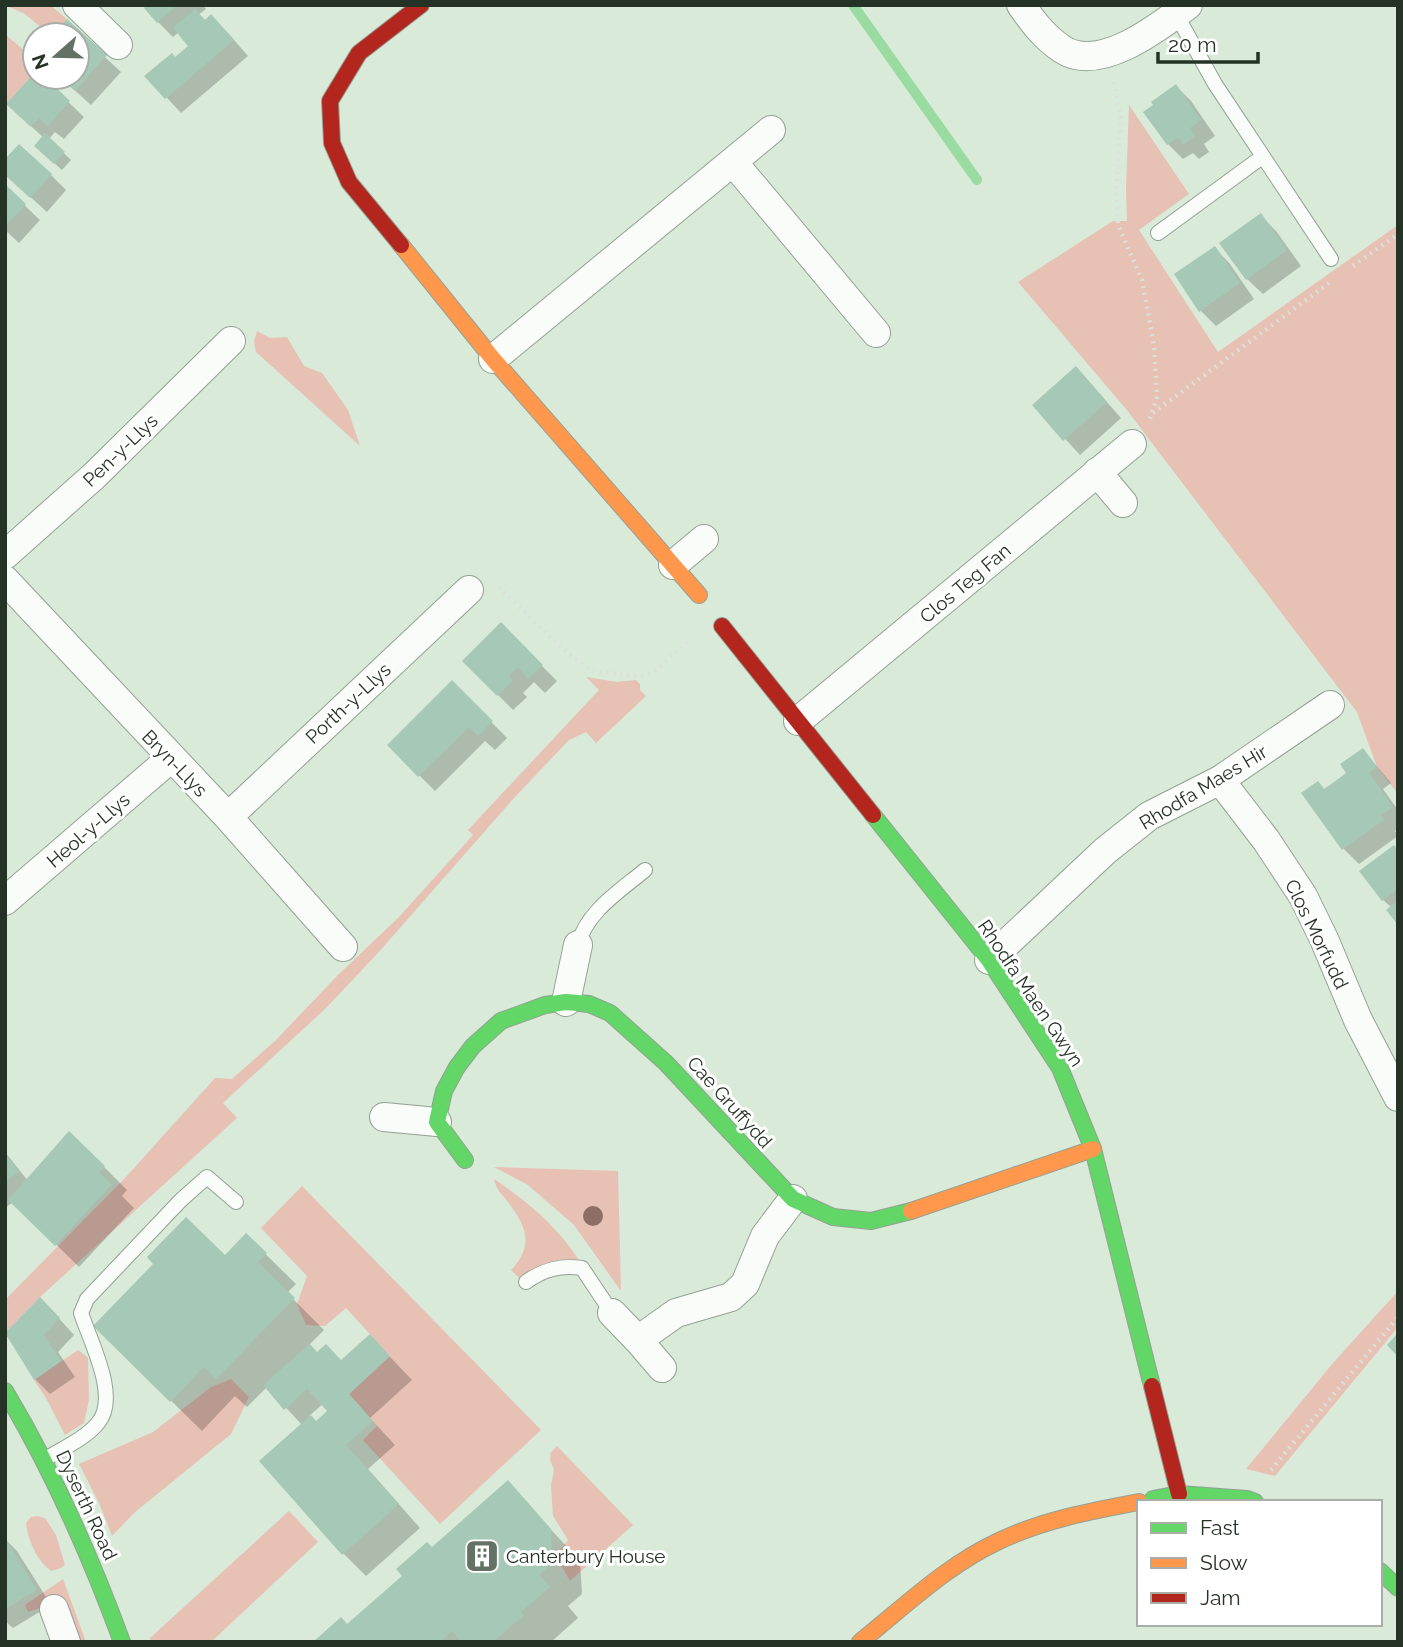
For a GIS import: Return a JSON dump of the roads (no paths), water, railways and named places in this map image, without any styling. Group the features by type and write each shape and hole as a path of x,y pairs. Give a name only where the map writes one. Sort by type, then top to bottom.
{"street":[{"path":"77,5 118,45"},
{"path":"421,5 359,53 330,101 332,143 349,182 493,359 699,595"},
{"path":"1021,5 1038,29 1064,51 1088,57 1115,50 1142,38 1182,10"},
{"path":"493,359 771,130"},
{"path":"733,162 876,333"},
{"name":"Pen-y-Llys","path":"5,555 94,476 232,341"},
{"name":"Clos Teg Fan","path":"798,721 1132,444"},
{"path":"1097,472 1123,503"},
{"path":"673,565 704,539"},
{"name":"Bryn-Llys","path":"5,580 170,759 228,817 343,947"},
{"name":"Porth-y-Llys","path":"228,817 469,590"},
{"name":"Rhodfa Maen Gwyn","path":"722,626 989,960 1060,1068 1093,1149 1179,1494"},
{"name":"Rhodfa Maes Hir","path":"989,960 1105,851 1149,816 1220,780 1330,705"},
{"name":"Heol-y-Llys","path":"5,901 170,759"},
{"name":"Clos Morfudd","path":"1220,780 1266,840 1303,896 1358,1020 1398,1097"},
{"path":"566,1002 578,945"},
{"name":"Cae Gruffydd","path":"437,1122 444,1091 473,1046 501,1021 545,1005 566,1002 589,1004 610,1013 666,1063 793,1199 833,1217 871,1221 911,1211 1093,1149"},
{"path":"384,1117 437,1122 465,1160"},
{"path":"638,1340 676,1314 731,1297 745,1284 765,1236 793,1199"},
{"path":"612,1313 662,1368"},
{"name":"Dyserth Road","path":"5,1391 43,1461 93,1568 122,1642"},
{"path":"1149,1500 1179,1494 1251,1500"},
{"path":"860,1642 966,1559 1018,1532 1137,1502"},
{"path":"1382,1573 1398,1588"},
{"path":"54,1609 66,1642"}],"lane":[{"path":"1182,10 1215,84 1331,259"},
{"path":"1158,233 1262,157"},
{"path":"578,945 580,933 588,920 645,870"},
{"path":"43,1461 89,1432 100,1421 107,1401 102,1371 81,1313 87,1299 181,1200 207,1177 236,1202"},
{"path":"526,1282 538,1273 551,1269 568,1266 582,1268 612,1313"}],"waterway":[{"path":"853,5 977,180"}],"place":[{"name":"Canterbury House","path":"482,1556"}]}
